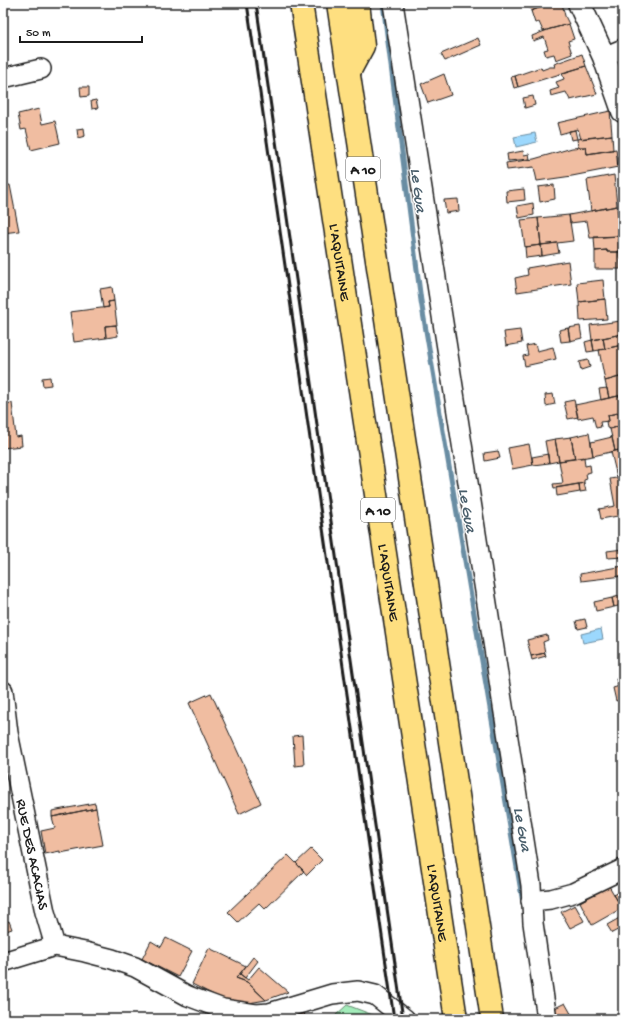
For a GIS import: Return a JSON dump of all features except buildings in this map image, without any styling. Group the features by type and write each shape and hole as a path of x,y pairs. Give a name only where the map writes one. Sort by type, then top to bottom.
{"highway":[{"name":"L'AQUITAINE","path":"301,3 456,1019"},
{"name":"A 10","path":"338,3 492,1019"},
{"path":"349,72 363,46 358,3"}],"main road":[{"path":"579,3 614,53 623,111"}],"street":[{"path":"393,3 531,885 533,922 547,1019"},
{"path":"3,78 41,68"},
{"name":"RUE DES ACACIAS","path":"3,691 8,733 46,912 55,946"},
{"path":"531,901 551,899 573,893 623,869"},
{"path":"3,962 55,946 112,959 135,968 188,996 230,1010 256,1014 269,1013 332,994 358,991 375,995 405,1019"}],"green space":[{"path":"347,1005 383,1019 335,1019 336,1015"}],"water":[{"path":"535,133 537,142 516,147 514,137"},
{"path":"601,629 603,639 583,643 581,634"}],"waterway":[{"name":"Le Gua","path":"383,3 421,301 523,903"}],"railway":[{"path":"247,3 394,1019"},
{"path":"256,3 403,1019"}]}
